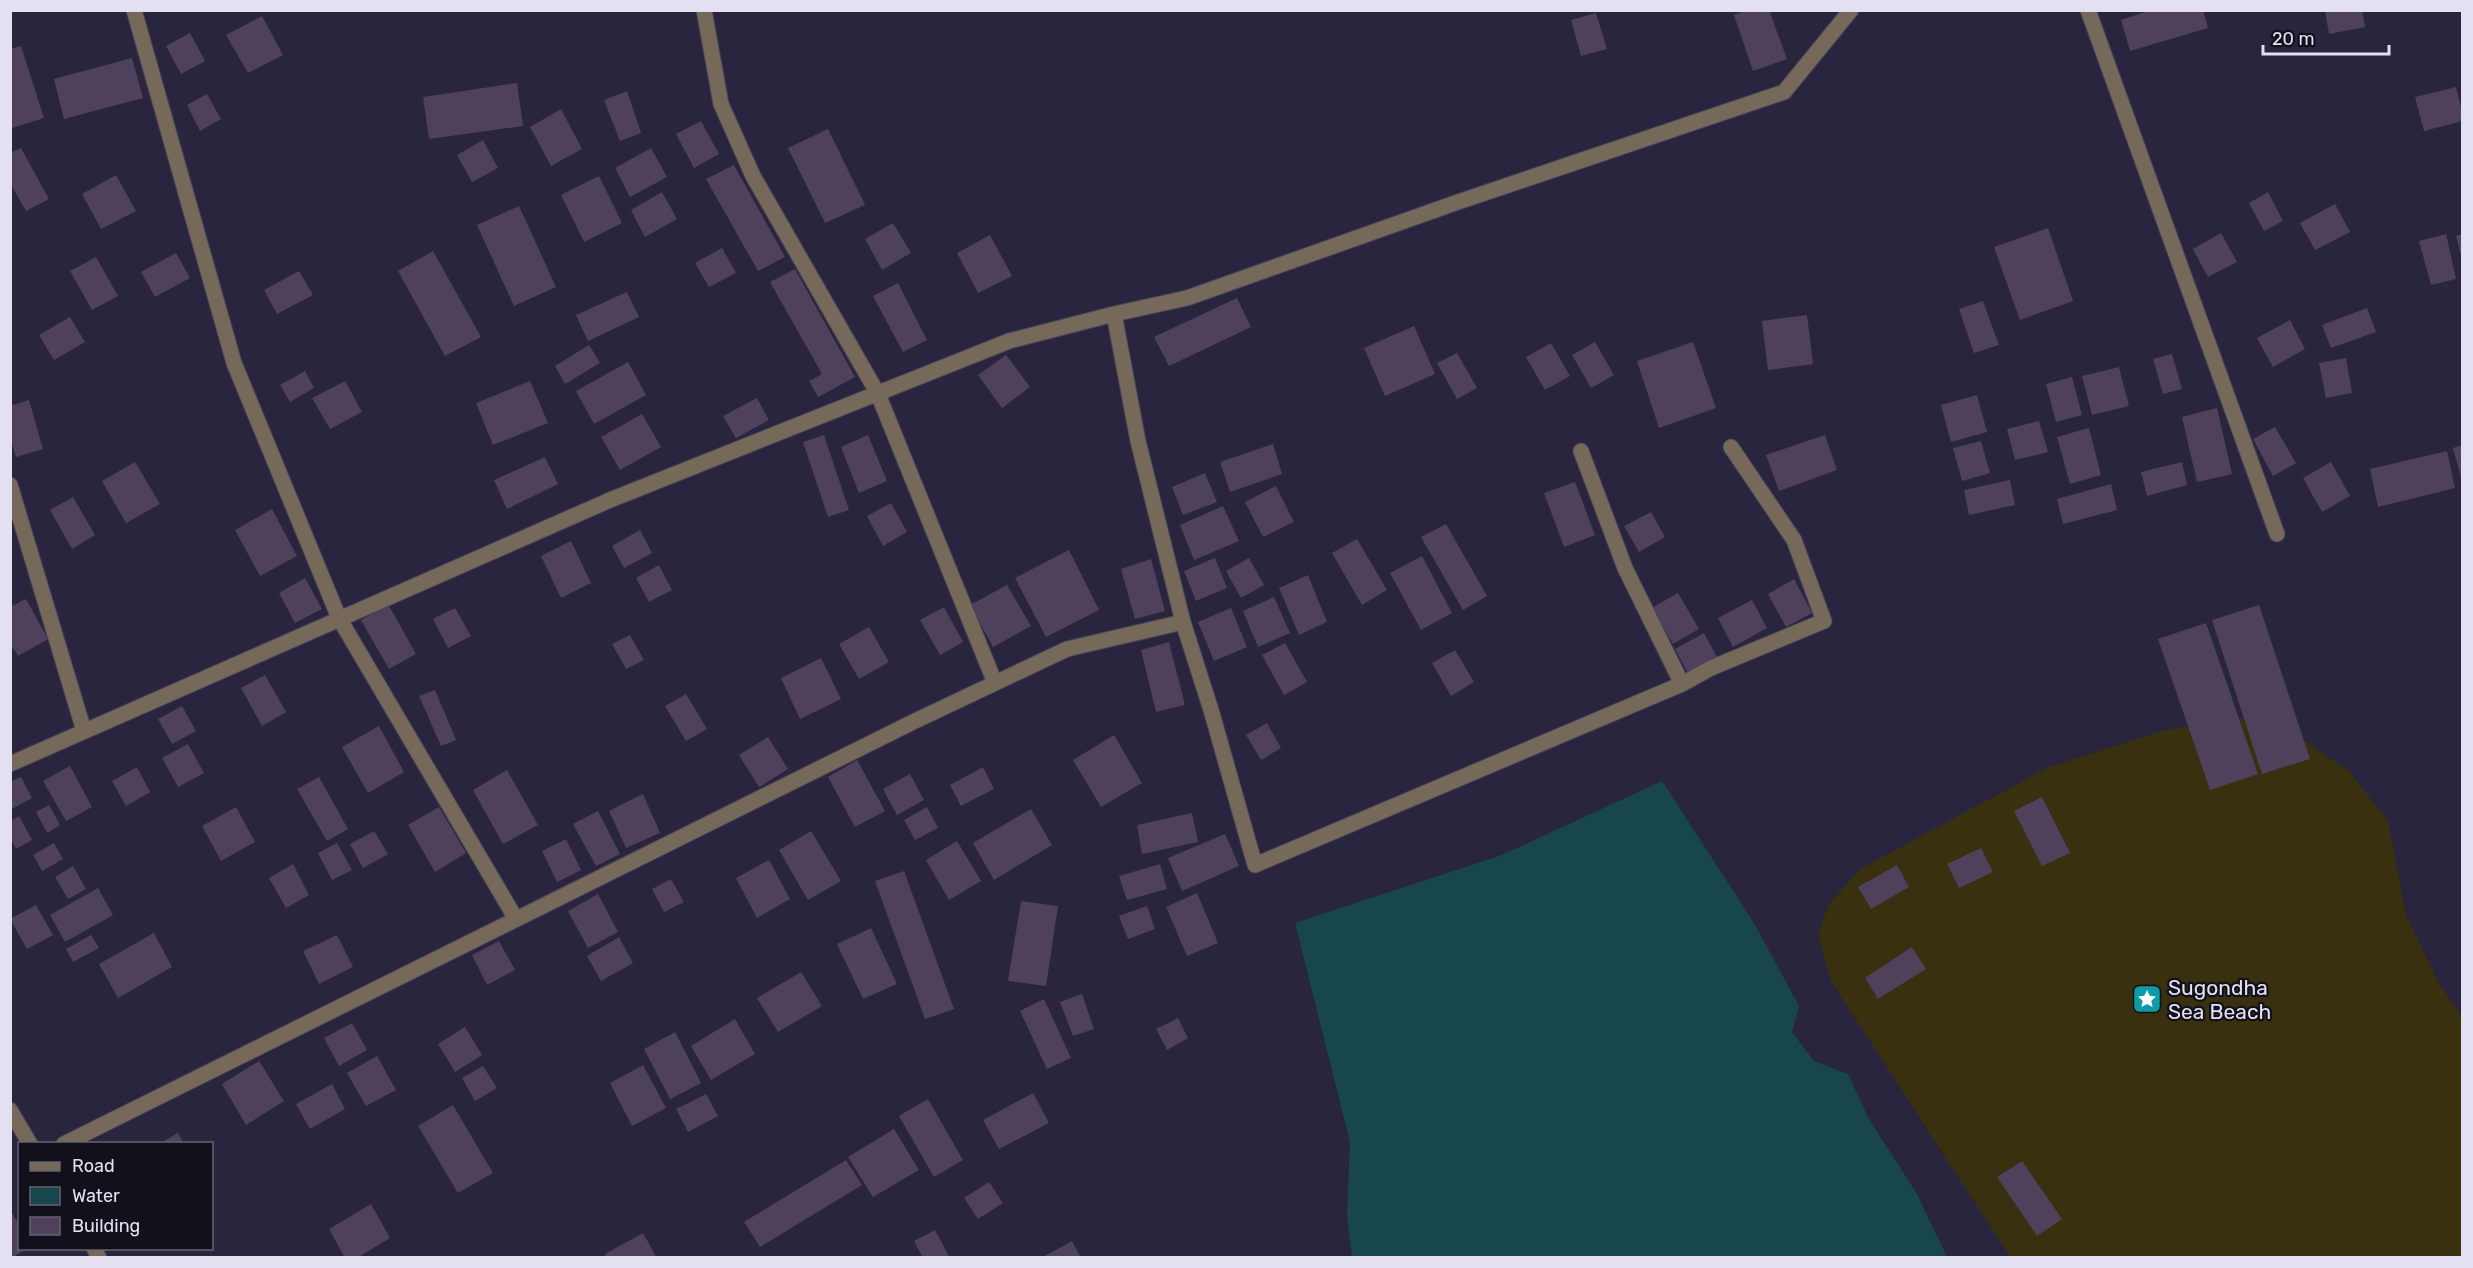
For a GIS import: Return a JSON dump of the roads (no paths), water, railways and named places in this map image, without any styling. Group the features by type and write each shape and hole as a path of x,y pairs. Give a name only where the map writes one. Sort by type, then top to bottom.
{"street":[{"path":"134,10 234,363 339,618 516,919"},
{"path":"704,10 722,104 753,176 878,394 995,683"},
{"path":"10,764 610,500 1009,341 1187,298 1458,201 1785,92 1851,10"},
{"path":"2088,10 2277,534"},
{"path":"1114,314 1138,441 1183,622 1211,710 1255,865 1682,684 1711,668 1824,621 1794,540 1731,447"},
{"path":"1581,451 1625,568 1682,684"},
{"path":"10,485 84,731"},
{"path":"66,1142 1067,649 1183,622"},
{"path":"10,1110 29,1142"}],"water":[{"path":"1662,781 1754,923 1799,1006 1792,1032 1814,1061 1848,1074 1869,1119 1917,1194 1947,1257 1352,1257 1347,1216 1350,1142 1295,923 1502,855"}],"place":[{"name":"Sugondha Sea Beach","path":"2147,999"}]}
